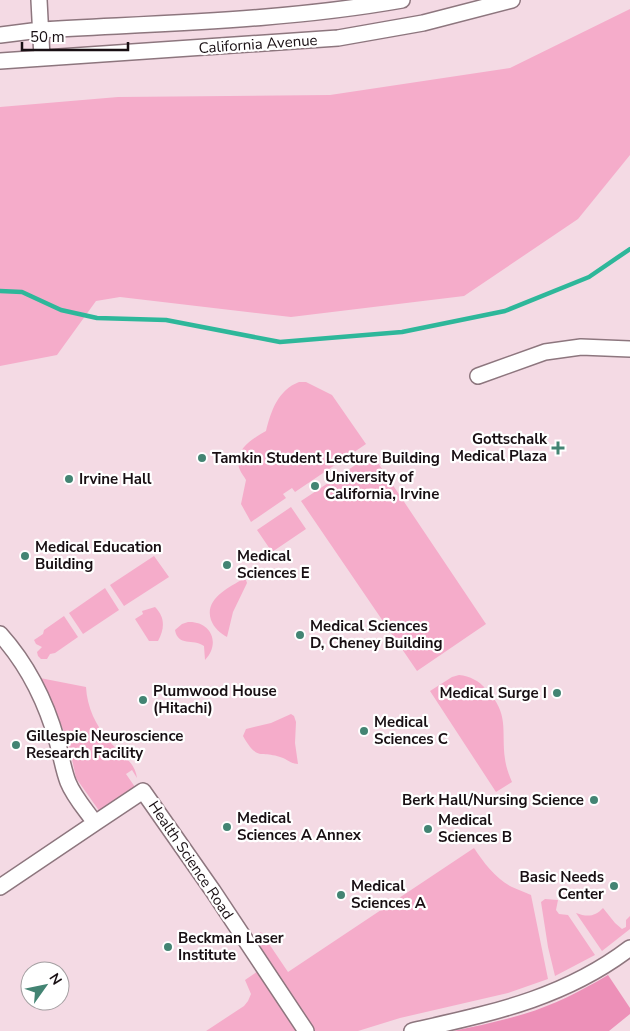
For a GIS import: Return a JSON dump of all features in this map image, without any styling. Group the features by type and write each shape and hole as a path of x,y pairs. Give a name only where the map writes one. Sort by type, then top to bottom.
{"street":[{"path":"39,0 42,58"},
{"name":"California Avenue","path":"0,35 40,30 296,15 365,7 402,0"},
{"name":"California Avenue","path":"0,61 338,38 424,23 512,0"},
{"path":"478,376 545,352 581,348 630,349"},
{"path":"0,634 22,660 54,732 67,780 95,823 0,887"},
{"name":"Health Science Road","path":"95,823 143,790 306,1031"},
{"path":"412,1031 500,1011 557,991 589,974 630,948"}],"shaded area":[{"path":"630,9 630,155 578,219 464,296 291,317 120,297 96,301 57,355 0,366 0,107 118,97 330,95 510,68"},
{"path":"299,382 306,382 332,395 366,444 295,492 292,488 283,494 286,498 251,522 241,504 246,480 238,463 241,451 256,437 266,431 276,402 286,390"},
{"path":"372,454 486,624 417,671 301,501"},
{"path":"291,507 306,529 272,552 257,530"},
{"path":"154,556 169,577 124,606 110,585"},
{"path":"243,579 247,583 233,612 227,637 217,630 212,623 211,606 219,595"},
{"path":"105,588 119,610 83,634 69,613"},
{"path":"155,607 161,615 163,627 158,641 149,641 135,619 143,614 142,611"},
{"path":"64,616 78,637 55,653 50,654 47,659 41,659 37,652 42,647 36,644 34,640 43,634 44,630"},
{"path":"188,622 203,625 211,634 213,640 212,647 205,660 204,646 179,639 177,635 175,630"},
{"path":"459,675 471,678 483,686 494,698 502,714 505,762 512,782 496,792 430,691 452,677"},
{"path":"40,678 86,687 88,702 96,723 109,741 130,762 136,772 137,778 132,770 126,774 135,787 100,812 76,778 69,745 53,704"},
{"path":"291,714 296,722 295,743 298,764 252,750 243,736 246,729 271,723"},
{"path":"474,848 486,865 501,880 531,895 548,979 508,993 400,1018 358,1031 315,1031 253,940 254,936 261,932 288,972"},
{"path":"545,899 558,900 556,910 559,914 568,915 595,955 555,976 541,902"},
{"path":"603,908 622,929 626,927 626,920 630,916 630,929 602,951 576,913 591,915"},
{"path":"258,971 298,1031 206,1031 244,1006 251,994 245,980"},
{"path":"608,975 630,1008 630,1014 609,1031 453,1031 515,1017 535,1010 588,987"}],"waterway":[{"path":"0,291 22,292 61,310 97,318 166,320 280,342 402,332 505,311 589,277 630,249"}],"place":[{"name":"Gottschalk Medical Plaza","path":"558,448"},
{"name":"Tamkin Student Lecture Building","path":"202,458"},
{"name":"Irvine Hall","path":"69,479"},
{"name":"University of California, Irvine","path":"315,486"},
{"name":"Medical Education Building","path":"25,556"},
{"name":"Medical Sciences E","path":"227,565"},
{"name":"Medical Sciences D, Cheney Building","path":"300,635"},
{"name":"Medical Surge I","path":"557,693"},
{"name":"Plumwood House (Hitachi)","path":"143,700"},
{"name":"Medical Sciences C","path":"364,731"},
{"name":"Gillespie Neuroscience Research Facility","path":"16,745"},
{"name":"Berk Hall/Nursing Science","path":"594,800"},
{"name":"Medical Sciences A Annex","path":"227,827"},
{"name":"Medical Sciences B","path":"428,829"},
{"name":"Basic Needs Center","path":"614,886"},
{"name":"Medical Sciences A","path":"341,895"},
{"name":"Beckman Laser Institute","path":"168,947"}]}
